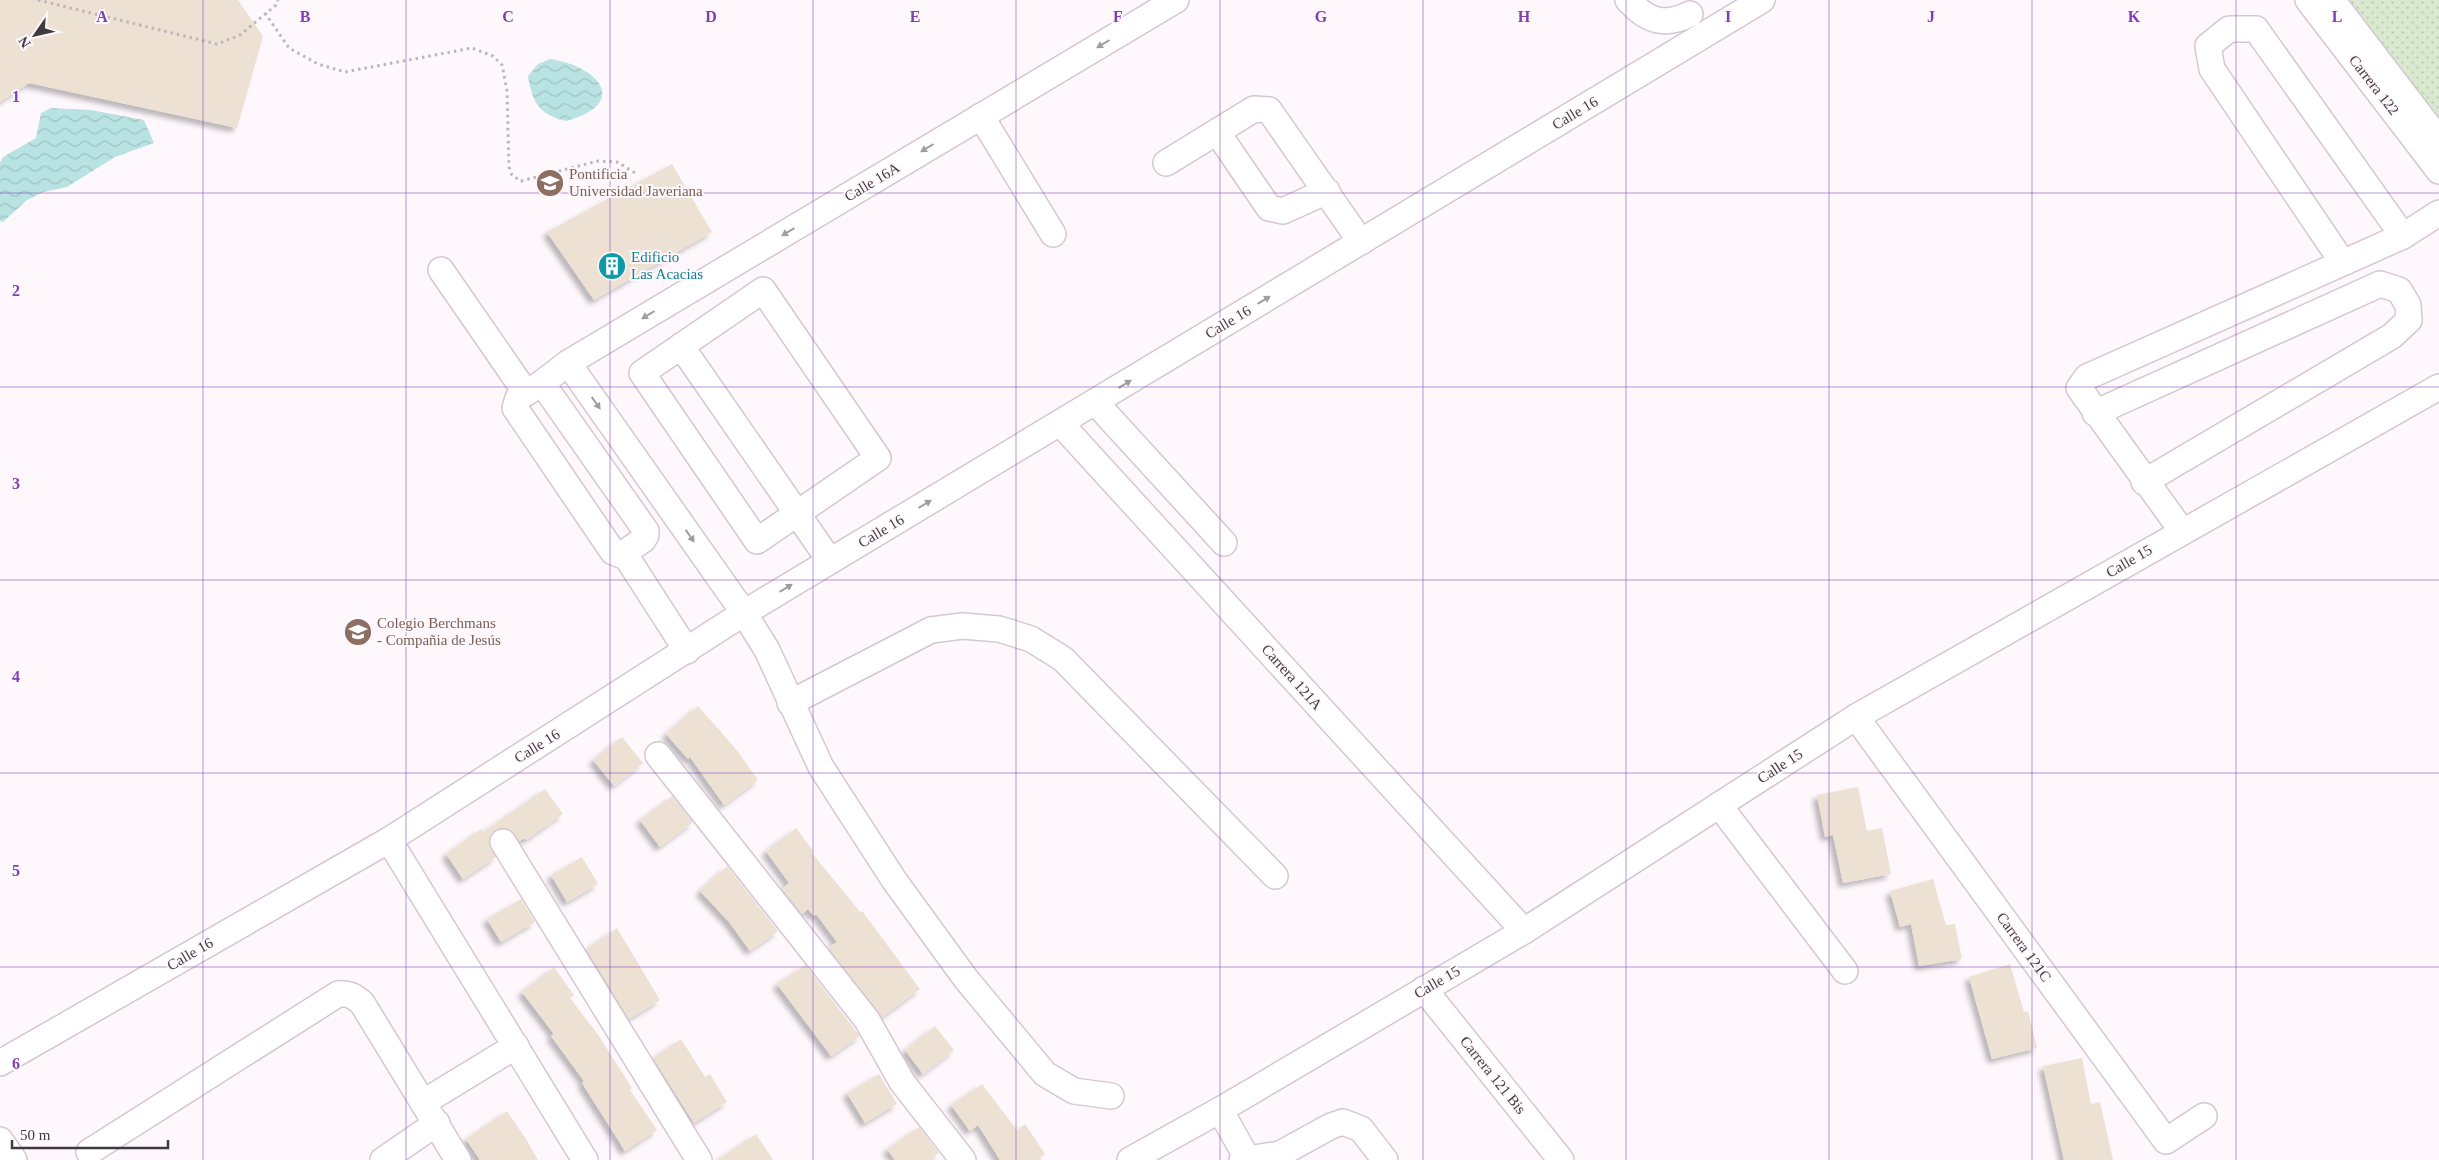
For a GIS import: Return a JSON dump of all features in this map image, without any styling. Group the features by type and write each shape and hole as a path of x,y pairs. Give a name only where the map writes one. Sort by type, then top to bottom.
{"street":[{"name":"Calle 16A","path":"534,388 568,363 1176,0"},
{"path":"1628,0 1650,19 1665,22 1690,14"},
{"name":"Calle 16","path":"0,1062 390,840 744,613 1762,0"},
{"name":"Carrera 122","path":"2308,0 2439,170"},
{"name":"Carrera 122","path":"2332,0 2439,140"},
{"path":"2343,263 2212,69 2208,46 2229,29 2256,29 2404,236"},
{"path":"1166,163 1254,109 1269,110 1361,242"},
{"path":"982,116 1053,234"},
{"path":"1217,132 1269,208 1283,211 1327,191"},
{"path":"2182,531 2144,482 2079,388 2087,377 2404,236 2439,213"},
{"path":"441,270 534,388 646,531 643,540 624,553 616,555 613,552 519,416 515,403 534,388"},
{"path":"2095,412 2380,284 2399,290 2408,305 2409,320 2392,336 2144,482"},
{"path":"763,290 878,458 797,514 757,541 642,373 763,290"},
{"path":"681,346 830,561"},
{"path":"568,363 744,613 767,650 821,767 894,880 972,986 1045,1074 1074,1091 1111,1096"},
{"name":"Calle 15","path":"1130,1160 1220,1110 1524,931 1856,717 2439,387"},
{"path":"1095,402 1224,543"},
{"name":"Carrera 121A","path":"1060,423 1524,931"},
{"path":"624,553 687,651"},
{"path":"790,703 931,630 962,626 999,629 1032,639 1063,659 1275,876"},
{"name":"Carrera 121C","path":"1856,717 2166,1141 2204,1116"},
{"path":"658,755 868,1020 902,1082 963,1160"},
{"path":"1719,805 1845,971"},
{"path":"390,840 585,1160"},
{"path":"502,842 699,1160"},
{"name":"Carrera 121 Bis","path":"1424,989 1561,1160"},
{"path":"89,1152 338,994 354,996 362,1003 458,1160"},
{"path":"383,1160 430,1113 516,1046"},
{"path":"1220,1110 1245,1159 1280,1154 1331,1126 1343,1122 1361,1129 1385,1160"},
{"path":"0,1140 14,1160"}],"path":[{"path":"38,0 217,44 240,35 276,5 278,0"},
{"path":"265,13 289,48 318,64 344,72 472,48 492,56 502,65 507,91 510,167 512,175 521,181 598,161 618,162 637,174"}],"green space":[{"path":"2332,0 2439,0 2439,140"}],"water":[{"path":"550,59 582,69 593,77 600,86 602,95 598,105 586,113 566,121 543,111 538,106 532,93 528,76 538,64"},
{"path":"51,108 91,110 144,120 154,143 115,157 67,187 43,192 27,200 3,222 0,221 0,163 3,157 36,138 41,113"}],"building":[{"path":"0,0 238,0 263,36 237,128 29,83 0,102"},
{"name":"Edificio Las Acacias","path":"672,164 712,232 594,300 547,232"},
{"path":"698,706 736,749 758,780 724,805 690,757 688,759 666,734"},
{"path":"622,737 643,763 614,786 593,760"},
{"path":"1858,787 1867,831 1882,828 1891,874 1843,883 1833,835 1825,837 1817,795"},
{"path":"545,789 563,814 526,840 524,838 519,841 509,829 495,830 489,842 496,857 463,879 446,854 481,829 483,832"},
{"path":"672,796 693,822 660,847 640,820"},
{"path":"796,828 814,852 812,853 860,912 862,911 920,989 882,1017 828,948 837,942 816,914 814,916 808,909 802,914 782,889 789,883 766,851"},
{"path":"582,857 598,884 567,902 551,875"},
{"path":"727,866 778,931 750,951 729,922 700,891"},
{"path":"1933,879 1946,925 1955,924 1962,959 1919,966 1911,924 1900,927 1890,891"},
{"path":"521,899 535,922 501,942 487,919"},
{"path":"617,928 660,1000 629,1019 586,949"},
{"path":"2010,964 2024,1012 2028,1011 2037,1048 1992,1059 1969,977"},
{"path":"805,965 860,1036 831,1056 777,984"},
{"path":"554,967 574,995 570,998 599,1036 632,1088 630,1090 657,1130 625,1151 582,1083 584,1081 551,1036 554,1034 522,992"},
{"path":"935,1026 954,1050 923,1074 905,1050"},
{"path":"681,1039 705,1077 710,1074 727,1102 694,1123 653,1058"},
{"path":"2082,1058 2091,1104 2100,1102 2113,1160 2064,1160 2043,1066"},
{"path":"879,1074 897,1104 865,1123 847,1093"},
{"path":"982,1084 1017,1130 1025,1124 1045,1154 1036,1160 1000,1160 978,1125 970,1131 951,1105"},
{"path":"507,1111 538,1160 480,1160 466,1139"},
{"path":"919,1127 939,1153 930,1160 895,1160 887,1149"},
{"path":"756,1134 773,1160 717,1160"}],"place":[{"name":"Pontificia Universidad Javeriana","path":"550,183"},
{"name":"Edificio Las Acacias","path":"612,266"},
{"name":"Colegio Berchmans - Compañia de Jesús","path":"358,632"}]}
